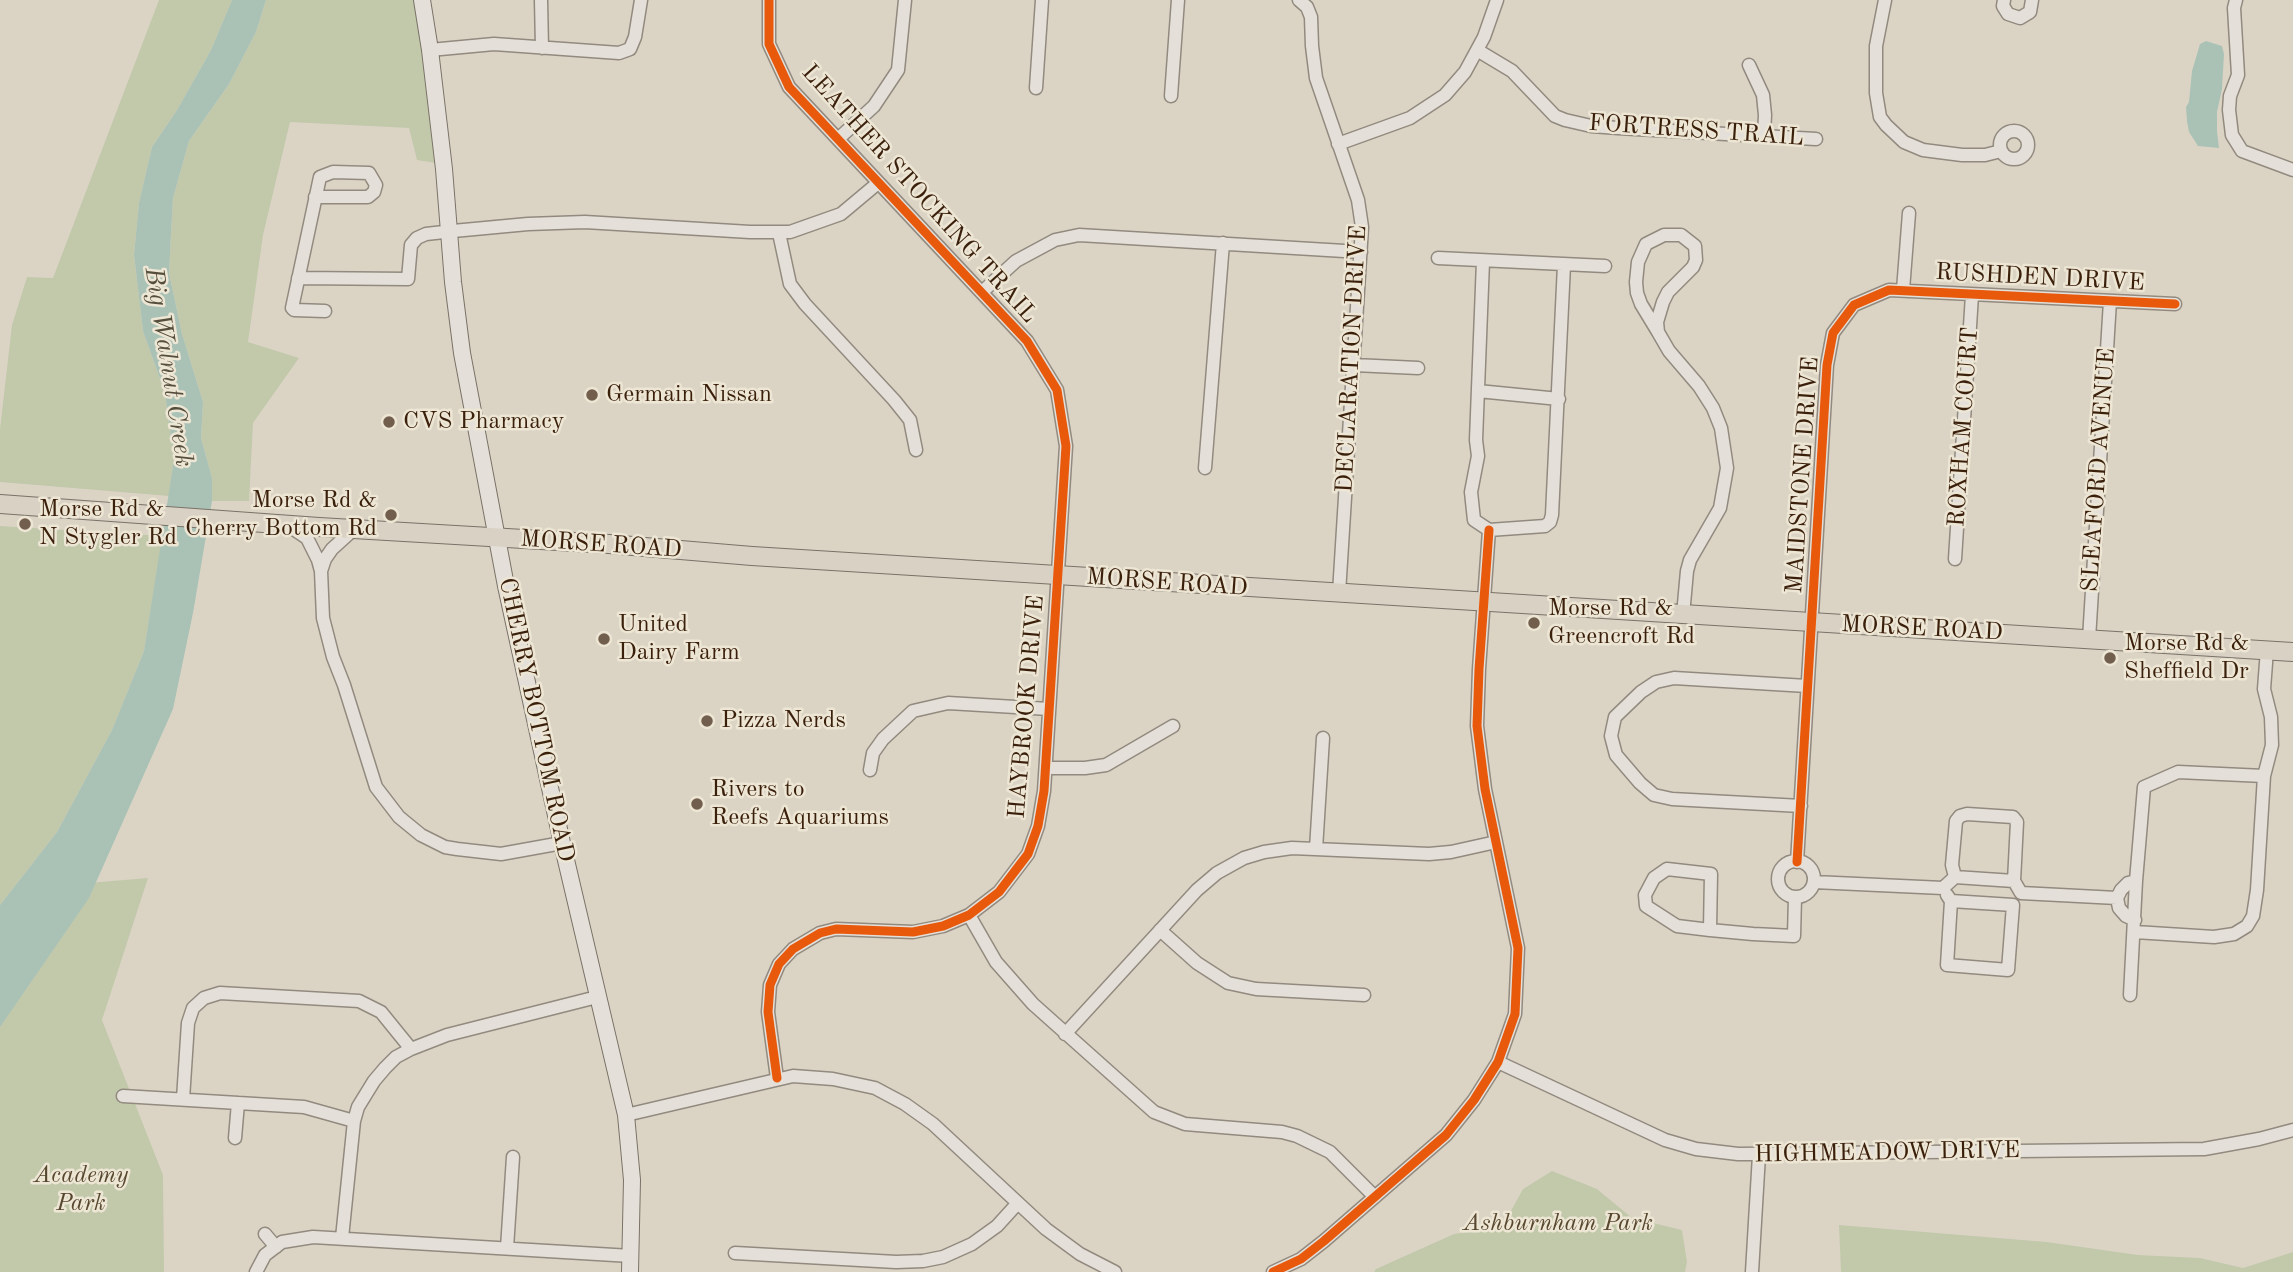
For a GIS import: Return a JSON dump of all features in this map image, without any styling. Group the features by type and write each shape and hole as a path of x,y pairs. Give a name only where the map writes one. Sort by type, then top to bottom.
{"main road":[{"name":"CHERRY BOTTOM ROAD","path":"422,0 430,50 462,353 562,843 625,1115 632,1180 631,1264"},
{"name":"MORSE ROAD","path":"0,504 1058,576 2293,652"}],"street":[{"path":"541,0 542,48"},
{"path":"430,50 494,44 619,53 630,49 635,37 641,0"},
{"name":"LEATHER STOCKING TRAIL","path":"769,0 769,44 789,87 1027,341 1057,390 1066,446 1058,576"},
{"path":"838,139 874,106 898,71 905,0"},
{"path":"1036,88 1042,0"},
{"path":"1171,96 1178,0"},
{"path":"1338,144 1410,118 1445,95 1465,72 1484,37 1497,0"},
{"path":"1885,0 1876,46 1876,93 1880,117 1886,125 1904,142 1923,150 1962,155 1985,155 2001,151"},
{"path":"2004,0 2003,6 2008,14 2020,18 2030,12 2032,0"},
{"path":"2236,0 2234,8 2238,75 2230,96 2232,135 2242,150 2293,170"},
{"name":"DECLARATION DRIVE","path":"1303,4 1311,17 1316,78 1359,200 1362,227 1339,593"},
{"name":"FORTRESS TRAIL","path":"1477,50 1512,71 1555,116 1565,120 1591,126 1816,139"},
{"path":"1749,65 1763,94 1764,135"},
{"path":"298,278 408,279 411,245 417,238 426,234 528,224 585,222 790,232 841,214 878,183"},
{"path":"315,197 292,307 294,310 325,311"},
{"path":"1903,290 1909,213"},
{"path":"779,233 790,284 805,304 894,400 909,420 916,450"},
{"path":"982,292 1016,261 1055,240 1090,235 1361,251"},
{"path":"1658,332 1657,322 1668,292 1693,267 1696,260 1695,246 1681,235 1664,235 1646,243 1638,262 1636,282 1641,304 1658,332 1713,408 1721,428 1726,460 1726,484 1720,508 1690,560 1683,615"},
{"path":"1205,468 1223,243"},
{"path":"1437,258 1605,266"},
{"path":"1483,261 1476,440 1478,456 1471,492 1474,520 1489,530 1538,528 1550,522 1552,515 1564,265"},
{"name":"MAIDSTONE DRIVE","path":"1797,862 1827,365 1833,333 1854,305 1889,290 1903,290"},
{"name":"RUSHDEN DRIVE","path":"1903,290 2175,304"},
{"name":"ROXHAM COURT","path":"1955,559 1972,295"},
{"name":"SLEAFORD AVENUE","path":"2089,639 2110,300"},
{"path":"1354,365 1418,368"},
{"path":"1478,391 1559,399"},
{"path":"286,524 302,533 313,547 321,572 323,618 333,657 376,787 398,817 421,835 445,847 457,849 501,854 562,843"},
{"path":"321,572 332,549 354,529"},
{"path":"1273,1272 1301,1259 1446,1135 1474,1100 1498,1062 1515,1014 1518,948 1485,789 1477,726 1489,530"},
{"name":"HAYBROOK DRIVE","path":"778,1078 768,1012 770,985 779,964 793,949 820,933 836,929 913,932 943,926 969,915 999,892 1028,854 1038,826 1046,768 1058,576"},
{"path":"2136,881 2128,883 2117,898 2119,908 2135,926 2214,937 2234,934 2247,926 2256,906 2264,776 2272,745 2271,717 2264,689 2267,650"},
{"path":"1801,806 1671,799 1654,795 1616,755 1611,736 1615,717 1641,692 1656,682 1674,678 1807,686"},
{"path":"870,770 873,753 883,738 914,711 948,703 1049,709"},
{"path":"1046,768 1106,765 1173,726"},
{"path":"1316,849 1323,738"},
{"path":"2130,995 2144,788 2178,772 2264,776"},
{"path":"1955,877 1952,865 1956,821 1967,814 2013,817 2017,822 2014,881 2021,893"},
{"path":"1065,1034 1197,890 1217,873 1244,858 1292,848 1429,854 1496,842"},
{"path":"1797,862 1808,866 1814,882 1809,891 1795,897 1781,889 1778,878 1786,864 1797,862"},
{"path":"1710,930 1711,874 1667,869 1654,877 1645,895 1646,906 1677,926 1710,930 1794,936 1795,897"},
{"path":"1814,882 1943,888 1955,877 2014,881"},
{"path":"1943,888 1951,901 1947,965 2008,970 2013,905 2021,893"},
{"path":"2021,893 2117,898"},
{"path":"1951,901 2013,905"},
{"path":"969,915 996,962 1033,1004 1154,1112 1185,1124 1282,1132 1297,1136 1330,1152 1375,1197"},
{"path":"1160,930 1197,963 1228,983 1256,989 1364,995"},
{"path":"183,1099 188,1023 193,1009 199,1003 220,993 359,1001 381,1012 411,1049"},
{"path":"342,1238 354,1121 358,1107 374,1081 396,1057 447,1035 597,997"},
{"name":"HIGHMEADOW DRIVE","path":"1498,1062 1665,1140 1696,1149 1759,1155 2204,1149 2293,1130"},
{"path":"625,1115 793,1076 833,1079 875,1088 905,1104 933,1124 1017,1204 1080,1254 1115,1272"},
{"path":"123,1096 304,1107 354,1121"},
{"path":"235,1138 238,1103"},
{"path":"1752,1272 1759,1155"},
{"path":"507,1248 513,1157"},
{"path":"735,1253 896,1262 923,1261 943,1257 972,1244 997,1226 1017,1204"},
{"path":"265,1234 275,1247"},
{"path":"256,1272 265,1255 282,1242 313,1237 507,1248 631,1264"}],"green space":[{"path":"159,0 232,0 211,50 177,110 152,147 139,203 134,255 143,331 165,393 174,460 169,496 0,482 0,429 12,325 27,277 53,278"},
{"path":"266,0 415,0 436,163 417,160 409,128 290,122 263,235 248,342 299,358 253,423 249,501 212,501 212,478 201,438 203,402 182,334 169,273 173,198 189,141 229,84 256,32"},
{"path":"0,526 163,536 144,651 112,730 57,832 0,905"},
{"name":"Academy Park","path":"148,878 102,1020 163,1175 164,1272 0,1272 0,964 40,887"},
{"name":"Ashburnham Park","path":"1552,1171 1597,1189 1632,1218 1682,1230 1687,1262 1685,1272 1374,1272 1454,1234 1502,1227 1523,1189"},
{"path":"1839,1225 2047,1242 2138,1255 2200,1258 2243,1268 2293,1252 2293,1272 1841,1272"}],"water":[{"name":"Big Walnut Creek","path":"232,0 266,0 256,32 229,84 189,141 173,198 169,273 182,334 203,402 201,438 212,478 212,501 173,709 89,898 0,1027 0,905 57,832 112,730 144,651 174,460 165,393 143,331 134,255 139,203 152,147 177,110 211,50"},
{"path":"2206,41 2222,46 2224,54 2222,89 2217,112 2219,148 2198,146 2189,132 2187,121 2186,107 2189,102 2192,71 2200,44"}],"cycle path":[{"path":"769,0 769,44 789,87 1027,341 1057,390 1066,446 1044,791 1038,826 1028,854 999,892 969,915 943,926 913,932 836,929 820,933 793,949 779,964 770,985 768,1012 777,1078"},
{"path":"1797,862 1827,365 1833,333 1854,305 1889,290 2175,304"},
{"path":"1273,1272 1301,1259 1324,1241 1446,1135 1474,1100 1498,1062 1515,1014 1518,948 1485,789 1477,726 1489,530"}],"place":[{"name":"Germain Nissan","path":"592,395"},
{"name":"CVS Pharmacy","path":"389,422"},
{"name":"Morse Rd & Cherry Bottom Rd","path":"391,515"},
{"name":"Morse Rd & N Stygler Rd","path":"25,524"},
{"name":"Morse Rd & Greencroft Rd","path":"1534,623"},
{"name":"United Dairy Farm","path":"604,639"},
{"name":"Morse Rd & Sheffield Dr","path":"2110,658"},
{"name":"Pizza Nerds","path":"707,721"},
{"name":"Rivers to Reefs Aquariums","path":"697,804"}]}
